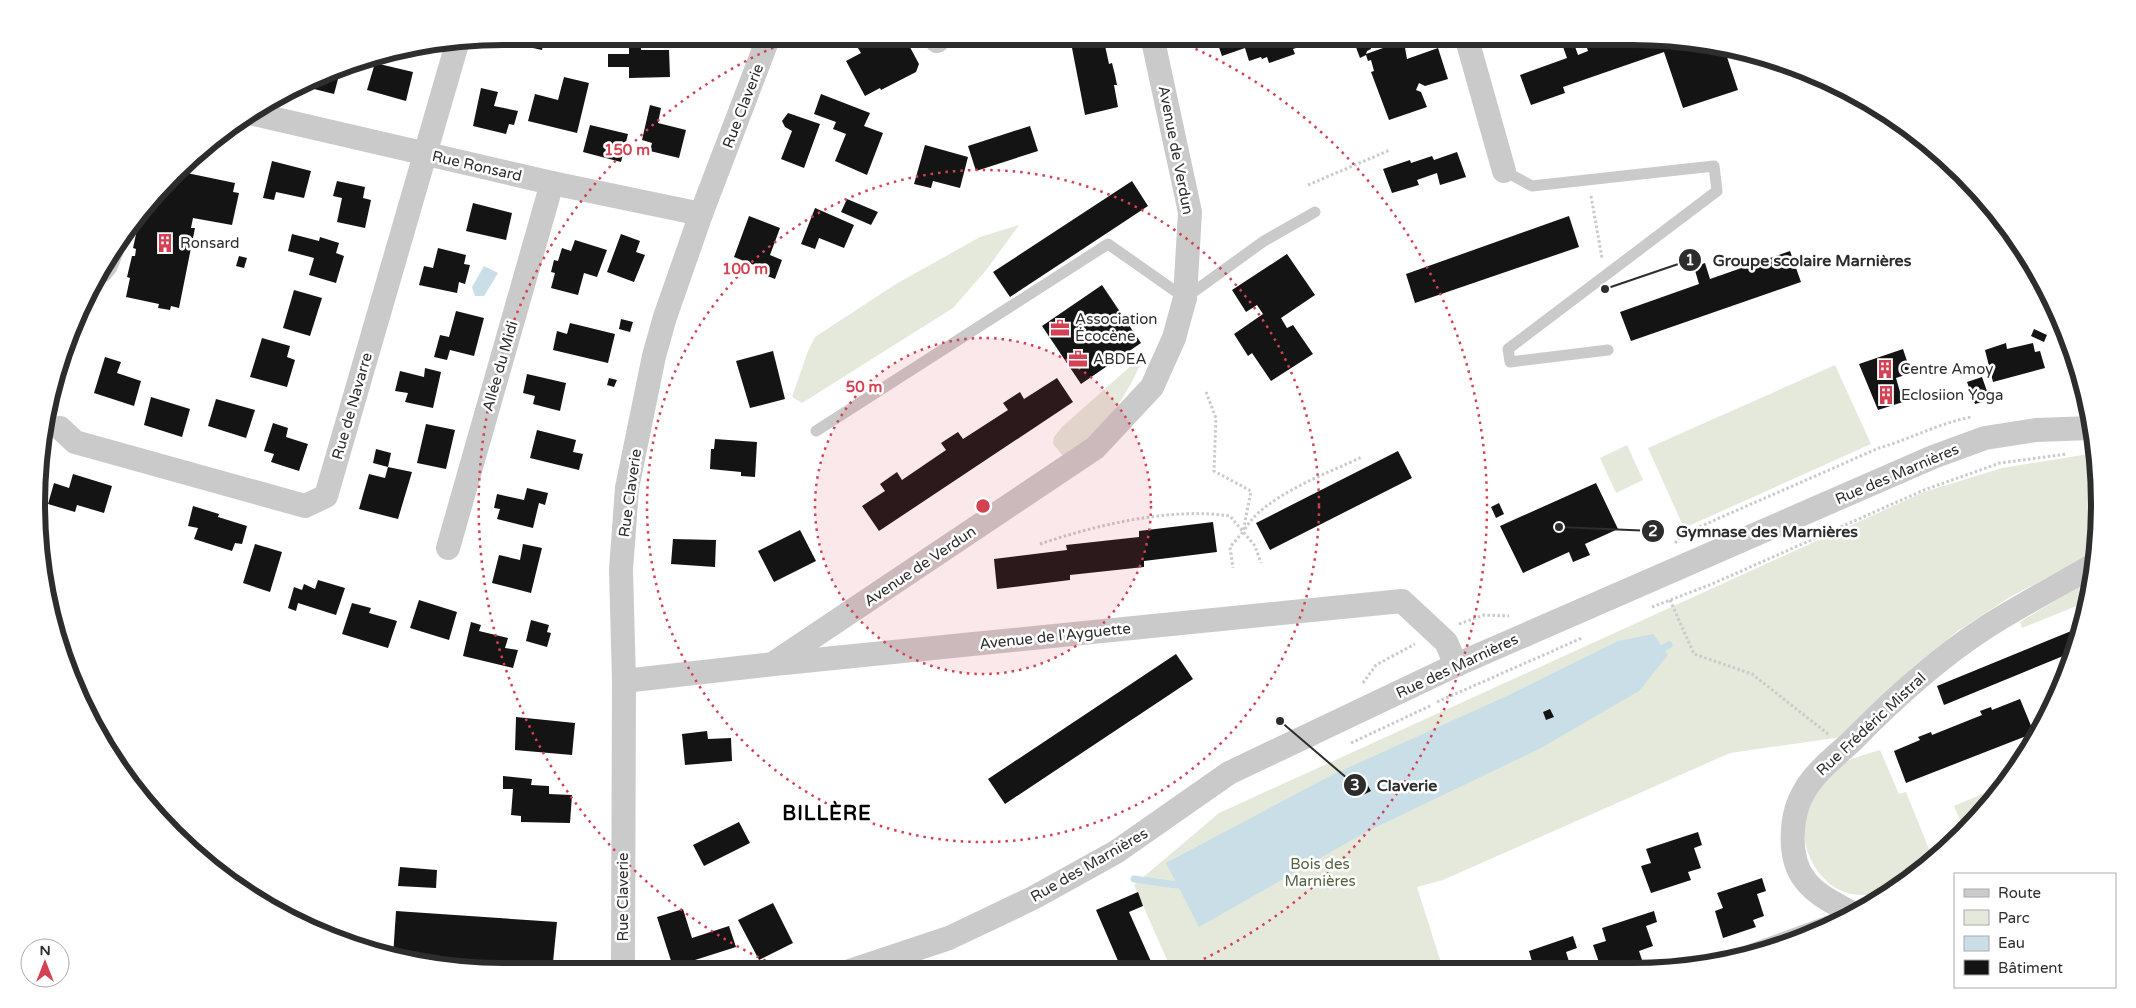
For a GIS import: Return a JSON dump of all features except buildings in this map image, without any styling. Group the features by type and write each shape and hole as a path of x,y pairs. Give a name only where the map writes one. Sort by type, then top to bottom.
{"street":[{"name":"Rue Claverie","path":"623,963 624,681 621,570 628,488 658,340 701,214 767,45"},
{"name":"Avenue de Verdun","path":"774,664 1095,448 1152,387 1174,338 1185,298 1190,212 1154,45"},
{"path":"1469,45 1504,171"},
{"name":"Rue de Navarre","path":"60,428 75,442 305,506 326,496 456,48"},
{"name":"Rue Ronsard","path":"260,115 552,183 701,214"},
{"name":"Allée du Midi","path":"448,548 552,183"},
{"name":"Rue des Marnières","path":"874,963 949,938 1033,898 1116,852 1229,773 1456,665 1933,457 1985,438 2036,430 2084,428"},
{"name":"Rue Frédéric Mistral","path":"1846,910 1816,890 1805,880 1796,863 1793,844 1794,822 1797,805 1805,789 1816,774 1892,699 1939,661 1988,626 2086,570"},
{"name":"Avenue de l'Ayguette","path":"624,681 774,664 1402,601 1446,642 1456,665"}],"lane":[{"path":"1504,171 1532,186 1714,166 1717,191 1508,348 1510,362 1608,350"},
{"path":"816,431 1108,244 1185,298 1264,241 1315,212"}],"path":[{"path":"1308,185 1390,150"},
{"path":"1588,180 1605,276"},
{"path":"1206,392 1216,418 1214,471 1251,492 1243,532"},
{"name":"Rue des Marnières","path":"1647,609 1712,584 1924,490 2000,464 2076,453"},
{"path":"1233,568 1230,548 1243,532 1250,519 1277,498 1362,457"},
{"path":"1040,544 1076,532 1112,524 1182,515 1212,514 1230,516 1255,546 1261,563"},
{"path":"1670,600 1694,654 1752,674 1832,737"},
{"name":"Rue des Marnières","path":"1349,744 1438,701 1584,637"}],"green space":[{"path":"1019,225 987,269 953,308 802,403 792,397 808,351 815,337 896,284 980,237"},
{"path":"1142,356 1140,365 1128,389 1095,437 1064,457 1053,444 1054,437 1062,427"},
{"path":"1835,365 1871,444 1684,528 1648,448"},
{"path":"1627,445 1643,480 1616,493 1600,458"},
{"name":"Bois des Marnières","path":"2088,454 2091,504 2088,557 2010,597 1958,631 1914,666 1842,737 1730,753 1443,880 1417,887 1441,963 1168,963 1134,885 1219,813 1924,492 2002,468"},
{"path":"2084,583 2079,605 2022,628 2020,622"},
{"path":"1880,750 1899,794 1906,792 1930,853 1871,896 1847,893 1835,887 1824,878 1815,867 1805,841 1804,826 1806,812 1816,790 1829,773 1842,763"},
{"path":"1990,791 1961,824 1954,806"}],"water":[{"path":"484,266 498,273 484,296 475,296 472,287"},
{"path":"1653,634 1668,655 1639,691 1541,748 1366,832 1199,927 1166,863 1332,775 1509,695 1618,641"}],"waterway":[{"path":"1656,652 1669,645"},
{"path":"1134,879 1177,885 1186,882"}],"place":[{"name":"Ronsard","path":"165,243"},
{"name":"Groupe scolaire Marnières","path":"1605,289"},
{"name":"Association Écocène","path":"1060,328"},
{"name":"ABDEA","path":"1078,359"},
{"name":"Centre Amoy","path":"1885,369"},
{"name":"Eclosiion Yoga","path":"1886,395"},
{"name":"Gymnase des Marnières","path":"1559,527"},
{"name":"Claverie","path":"1280,721"}],"district":[{"name":"BILLÈRE","path":"827,813"}]}
